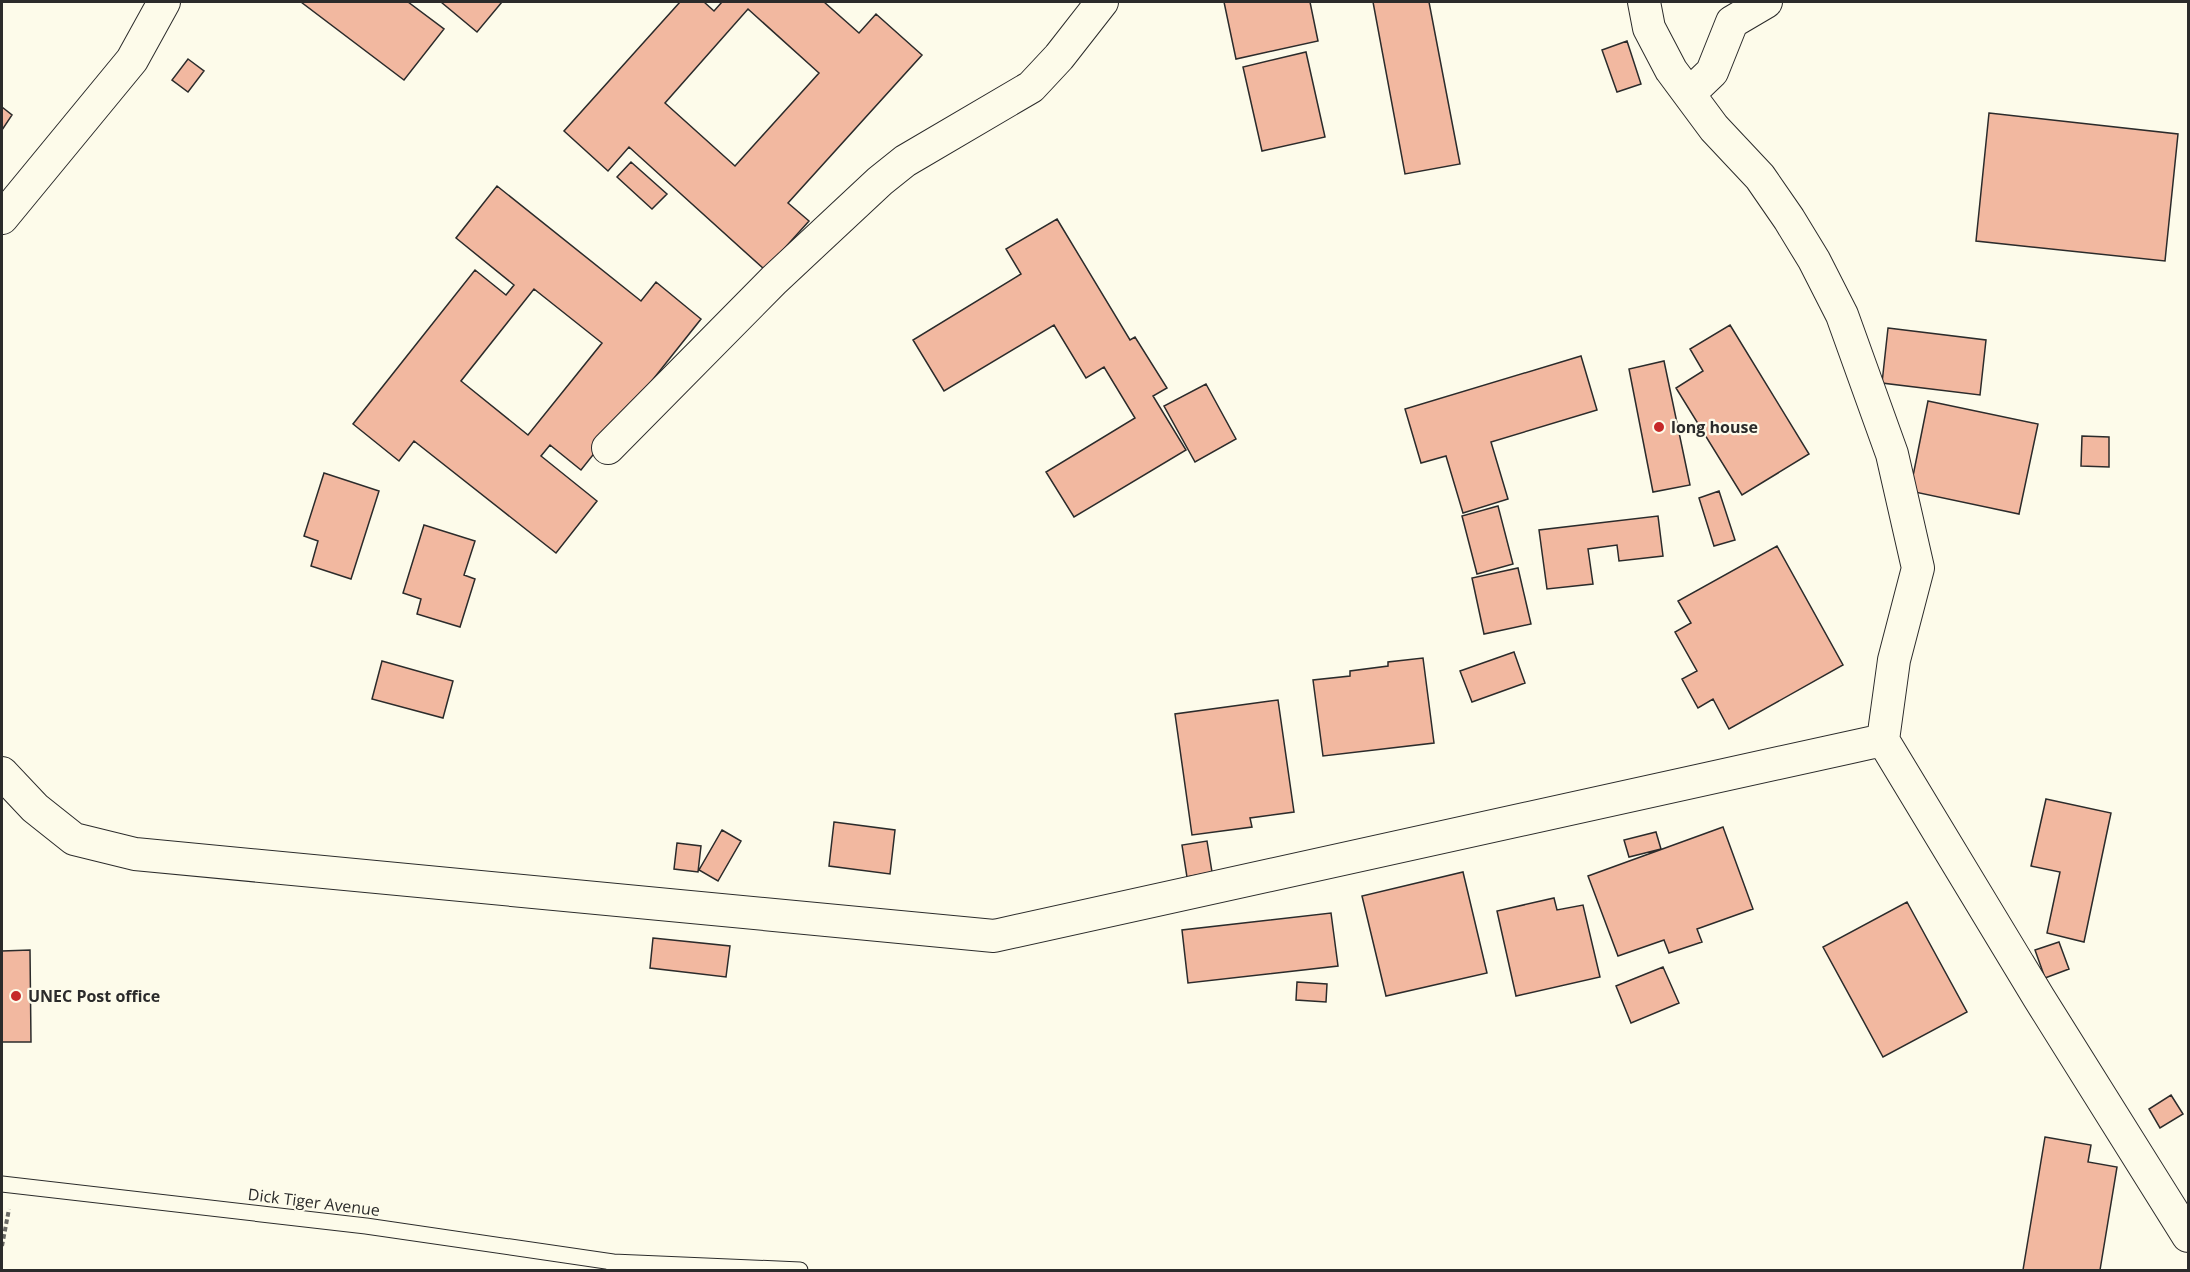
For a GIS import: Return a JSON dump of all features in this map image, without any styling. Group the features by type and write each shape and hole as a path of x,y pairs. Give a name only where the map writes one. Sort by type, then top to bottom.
{"street":[{"path":"2,218 132,60 164,2"},
{"path":"608,448 774,280 880,181 905,161 1031,87 1059,57 1101,2"},
{"path":"1644,2 1649,28 1671,70 1714,128 1760,177 1814,260 1842,315 1892,454 1918,568 1894,660 1883,740 2039,998 2188,1236"},
{"path":"1689,94 1712,72 1732,22 1766,2"},
{"path":"2,773 35,808 74,839 135,854 994,936 1883,740"}],"lane":[{"name":"Dick Tiger Avenue","path":"7,1184 366,1226 613,1266 800,1270"}],"path":[{"path":"2,1246 7,1184"}],"building":[{"path":"301,2 408,2 444,29 404,80"},
{"path":"441,2 502,2 477,32"},
{"path":"680,2 704,2 714,11 722,2 824,2 859,33 876,14 922,55 788,203 809,221 765,270 629,147 608,171 564,131","holes":["748,9 819,73 735,166 665,103"]},
{"path":"1224,2 1310,2 1318,41 1236,59"},
{"path":"1373,2 1429,2 1460,164 1405,174"},
{"path":"1627,41 1641,84 1617,92 1602,50"},
{"path":"1306,52 1325,137 1262,151 1243,67"},
{"path":"188,59 204,71 188,92 172,80"},
{"path":"2,107 12,115 2,130"},
{"path":"1989,113 2178,134 2165,261 1976,241"},
{"path":"631,162 667,194 652,209 617,177"},
{"path":"497,186 641,301 656,282 701,319 581,470 550,445 541,456 597,501 556,553 414,441 399,461 353,424 475,270 506,295 514,285 456,238","holes":["534,289 602,343 528,435 461,381"]},
{"path":"1057,219 1130,340 1135,337 1167,388 1153,396 1186,450 1074,517 1046,472 1135,418 1104,367 1086,378 1054,325 944,391 913,340 1021,274 1006,249"},
{"path":"1730,325 1809,454 1742,495 1676,388 1703,371 1690,349"},
{"path":"1888,328 1986,340 1980,395 1882,383"},
{"path":"1581,356 1597,410 1491,442 1508,499 1463,513 1446,456 1421,463 1405,409"},
{"name":"long house","path":"1664,361 1690,485 1653,492 1629,369"},
{"path":"1206,384 1236,439 1195,462 1164,406"},
{"path":"1928,401 2038,424 2019,514 1910,491"},
{"path":"2082,436 2109,437 2109,467 2081,466"},
{"path":"324,473 379,491 351,579 311,566 318,541 304,536"},
{"path":"1719,491 1735,540 1714,546 1699,498"},
{"path":"1498,506 1513,564 1477,574 1462,516"},
{"path":"1658,516 1663,556 1619,561 1617,545 1588,549 1593,584 1547,589 1539,530"},
{"path":"424,525 475,541 464,575 475,579 460,627 417,614 421,599 403,593"},
{"path":"1777,546 1843,665 1729,729 1713,699 1698,708 1682,679 1697,671 1675,632 1691,623 1678,601"},
{"path":"1518,568 1531,624 1484,634 1472,578"},
{"path":"1514,652 1525,683 1472,702 1460,671"},
{"path":"1423,658 1434,743 1323,756 1313,680 1350,676 1350,671 1388,666 1388,662"},
{"path":"382,661 453,681 443,718 372,699"},
{"path":"1278,700 1294,812 1250,818 1252,827 1192,835 1175,714"},
{"path":"2046,799 2111,813 2084,942 2047,933 2060,872 2031,866"},
{"path":"834,822 895,830 890,874 829,866"},
{"path":"1723,827 1753,909 1697,929 1702,942 1669,953 1664,940 1618,956 1588,876"},
{"path":"722,830 741,841 718,881 699,870"},
{"path":"1656,832 1661,849 1629,857 1624,840"},
{"path":"1207,841 1212,872 1187,877 1182,845"},
{"path":"677,843 701,846 698,872 674,869"},
{"path":"1463,872 1487,973 1386,996 1362,896"},
{"path":"1554,898 1557,910 1583,905 1600,977 1516,996 1497,911"},
{"path":"1907,902 1967,1012 1883,1057 1823,947"},
{"path":"1331,913 1338,966 1188,983 1182,930"},
{"path":"653,938 730,946 726,977 650,968"},
{"path":"2059,942 2069,969 2045,978 2035,950"},
{"name":"UNEC Post office","path":"30,950 31,1042 2,1042 2,951"},
{"path":"1663,967 1679,1003 1631,1023 1616,986"},
{"path":"1297,982 1327,984 1326,1002 1296,1000"},
{"path":"2171,1095 2183,1114 2160,1128 2149,1109"},
{"path":"2045,1137 2091,1145 2088,1162 2117,1167 2100,1270 2023,1270"}],"place":[{"name":"long house","path":"1659,427"},
{"name":"UNEC Post office","path":"16,996"}]}
